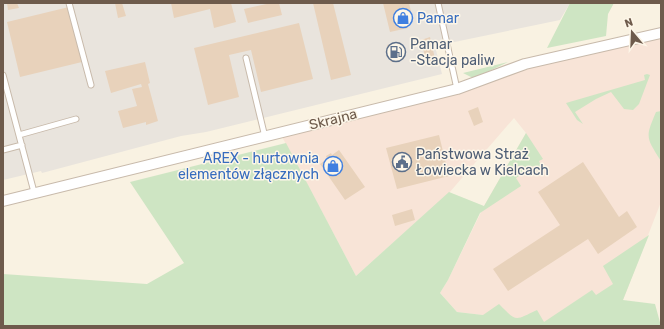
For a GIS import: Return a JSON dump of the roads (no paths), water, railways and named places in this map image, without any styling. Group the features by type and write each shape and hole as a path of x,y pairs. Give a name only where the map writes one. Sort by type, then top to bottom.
{"street":[{"name":"Skrajna","path":"3,201 34,192 265,137 457,89 525,64 661,33"}],"lane":[{"path":"69,3 91,85"},
{"path":"438,3 457,89"},
{"path":"246,58 265,137"},
{"path":"3,75 34,192"},
{"path":"19,135 76,119"},
{"path":"3,150 22,145"}],"place":[{"name":"Pamar","path":"403,18"},
{"name":"Pamar -Stacja paliw","path":"396,52"},
{"name":"Państwowa Straż Łowiecka w Kielcach","path":"402,162"},
{"name":"AREX - hurtownia elementów złącznych","path":"333,166"}]}
